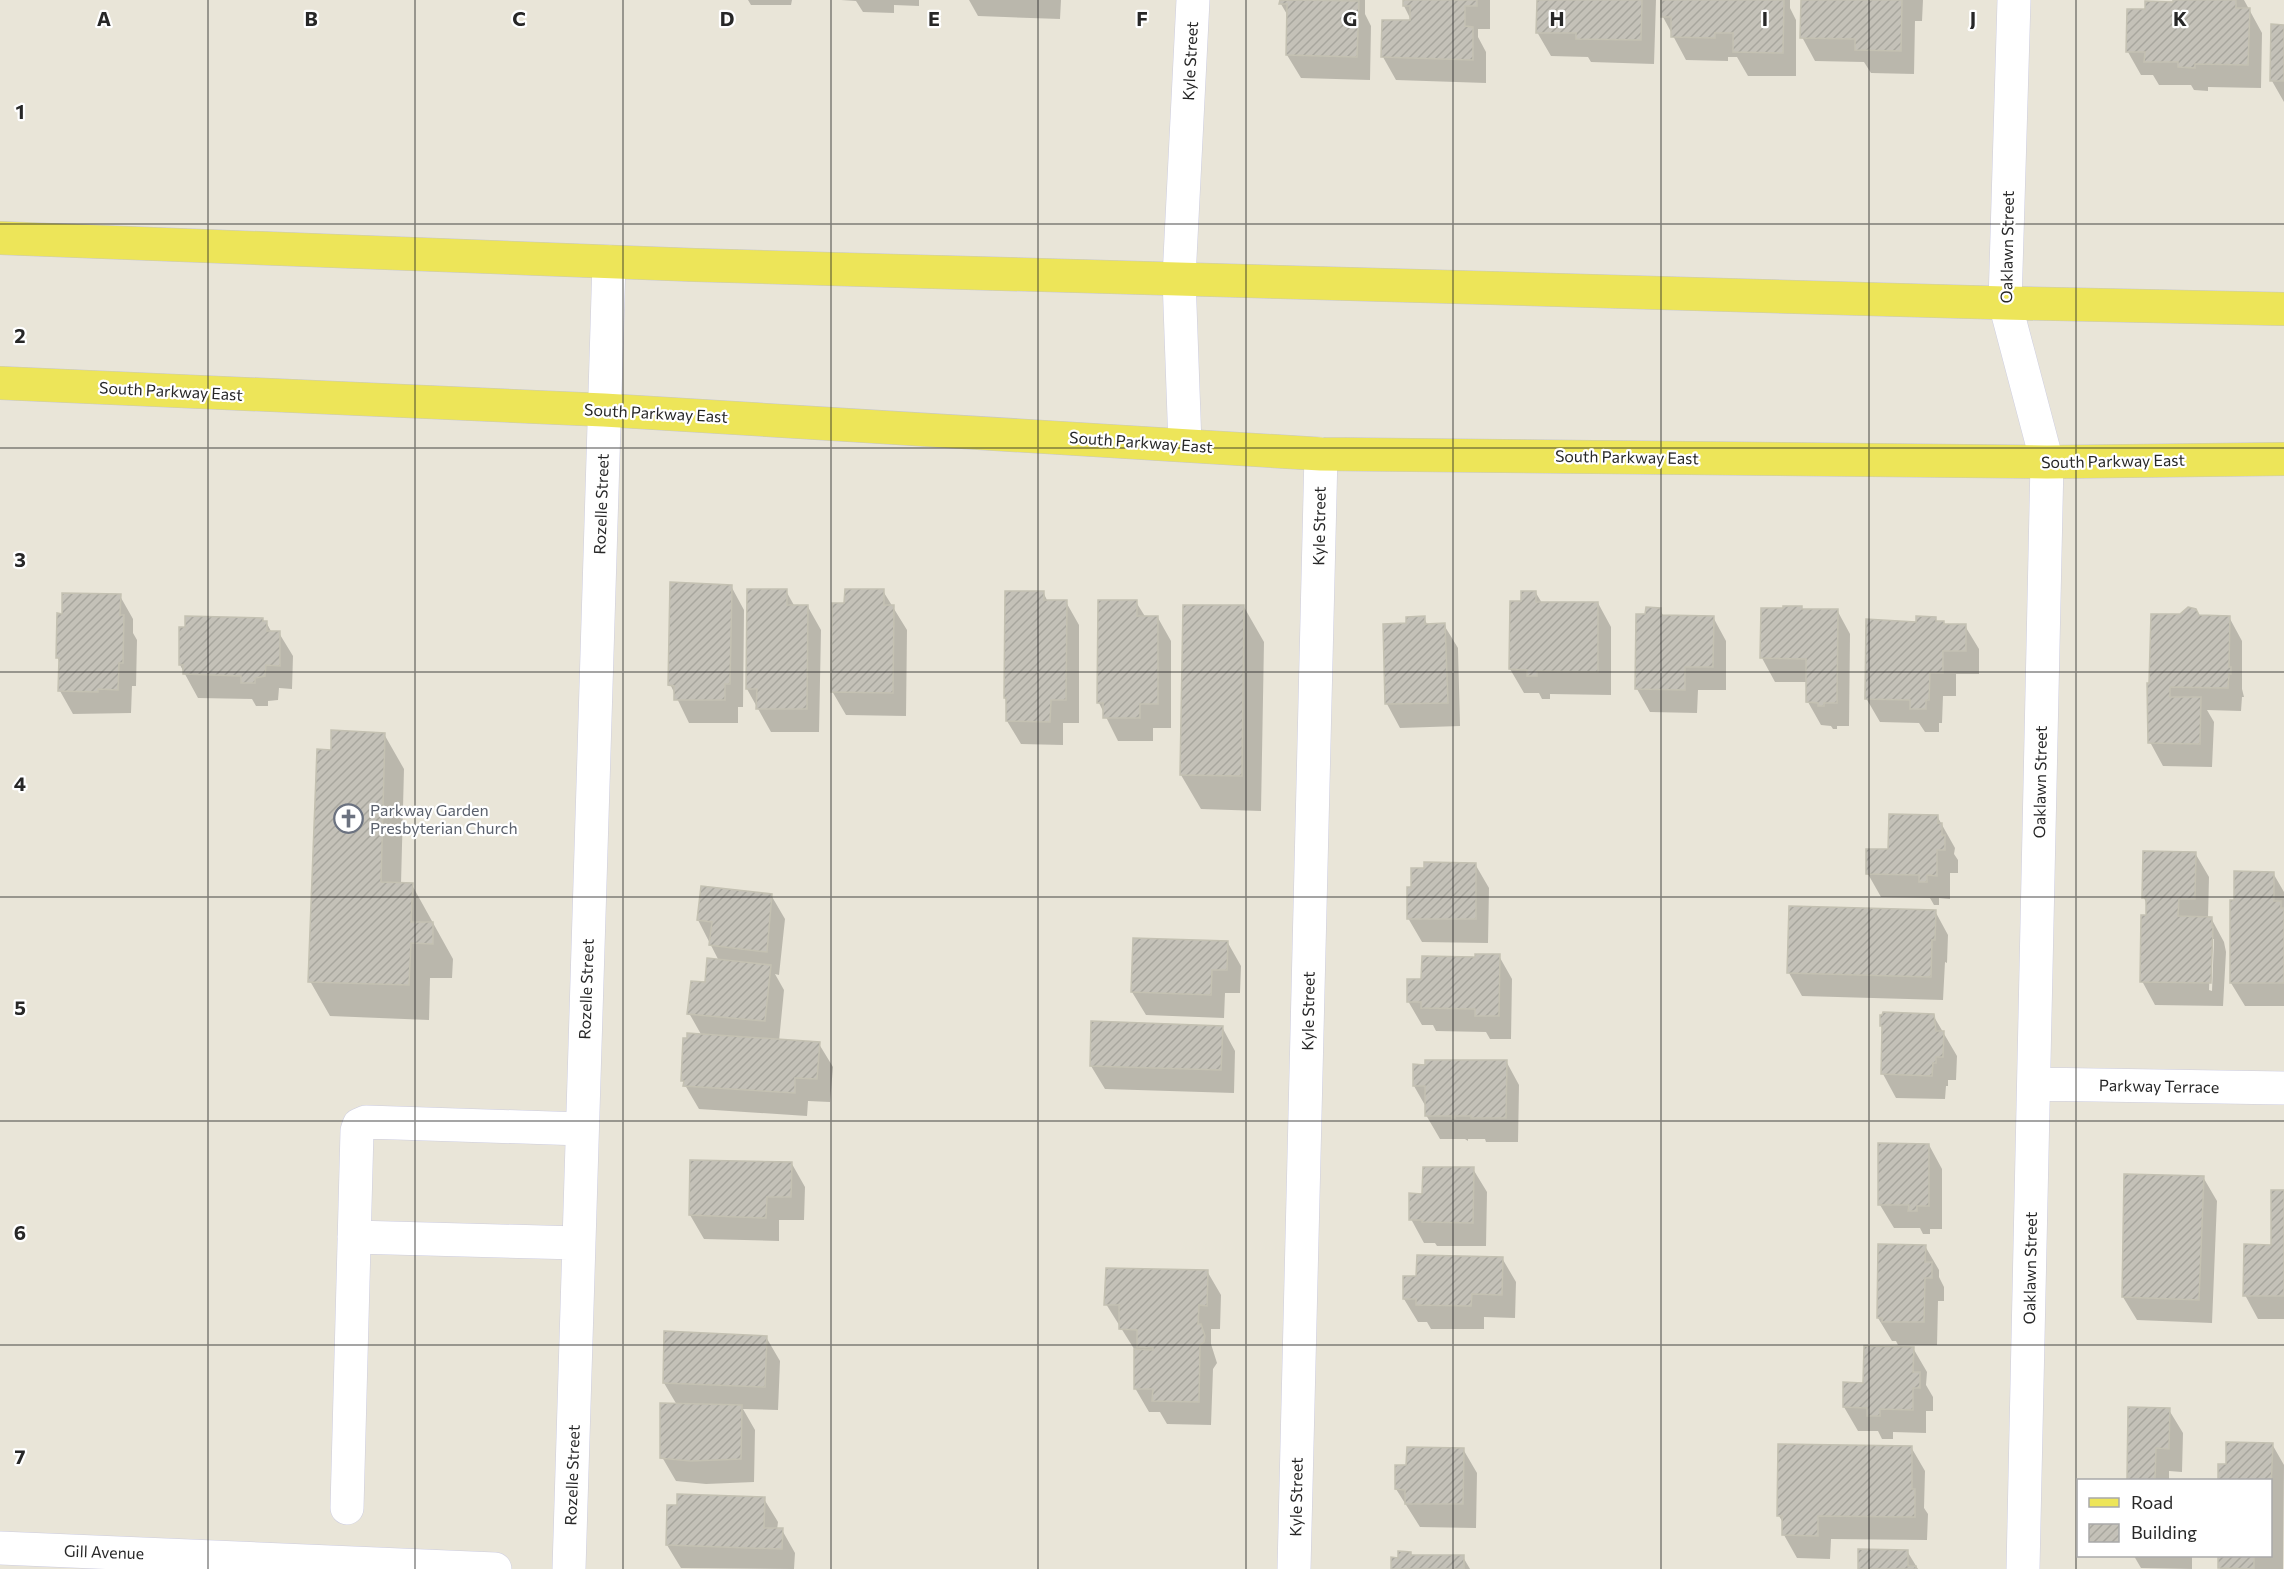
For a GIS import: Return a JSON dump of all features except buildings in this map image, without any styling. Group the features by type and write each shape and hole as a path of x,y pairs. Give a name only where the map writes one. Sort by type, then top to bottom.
{"main road":[{"path":"0,238 609,262 2005,303 2284,309"},
{"name":"South Parkway East","path":"0,383 604,410 1321,454 2047,462 2284,459"}],"street":[{"name":"Kyle Street","path":"1185,445 1179,278 1193,0"},
{"name":"Oaklawn Street","path":"2014,0 2005,303 2047,462 2023,1569"},
{"name":"Rozelle Street","path":"569,1569 609,262"},
{"name":"Kyle Street","path":"1294,1569 1321,454"},
{"name":"Parkway Terrace","path":"2034,1084 2284,1088"},
{"path":"347,1508 357,1131 359,1125 366,1122 582,1129"},
{"path":"354,1237 578,1243"},
{"name":"Gill Avenue","path":"0,1548 79,1560 495,1569"}],"place":[{"name":"Parkway Garden Presbyterian Church","path":"349,819"}]}
